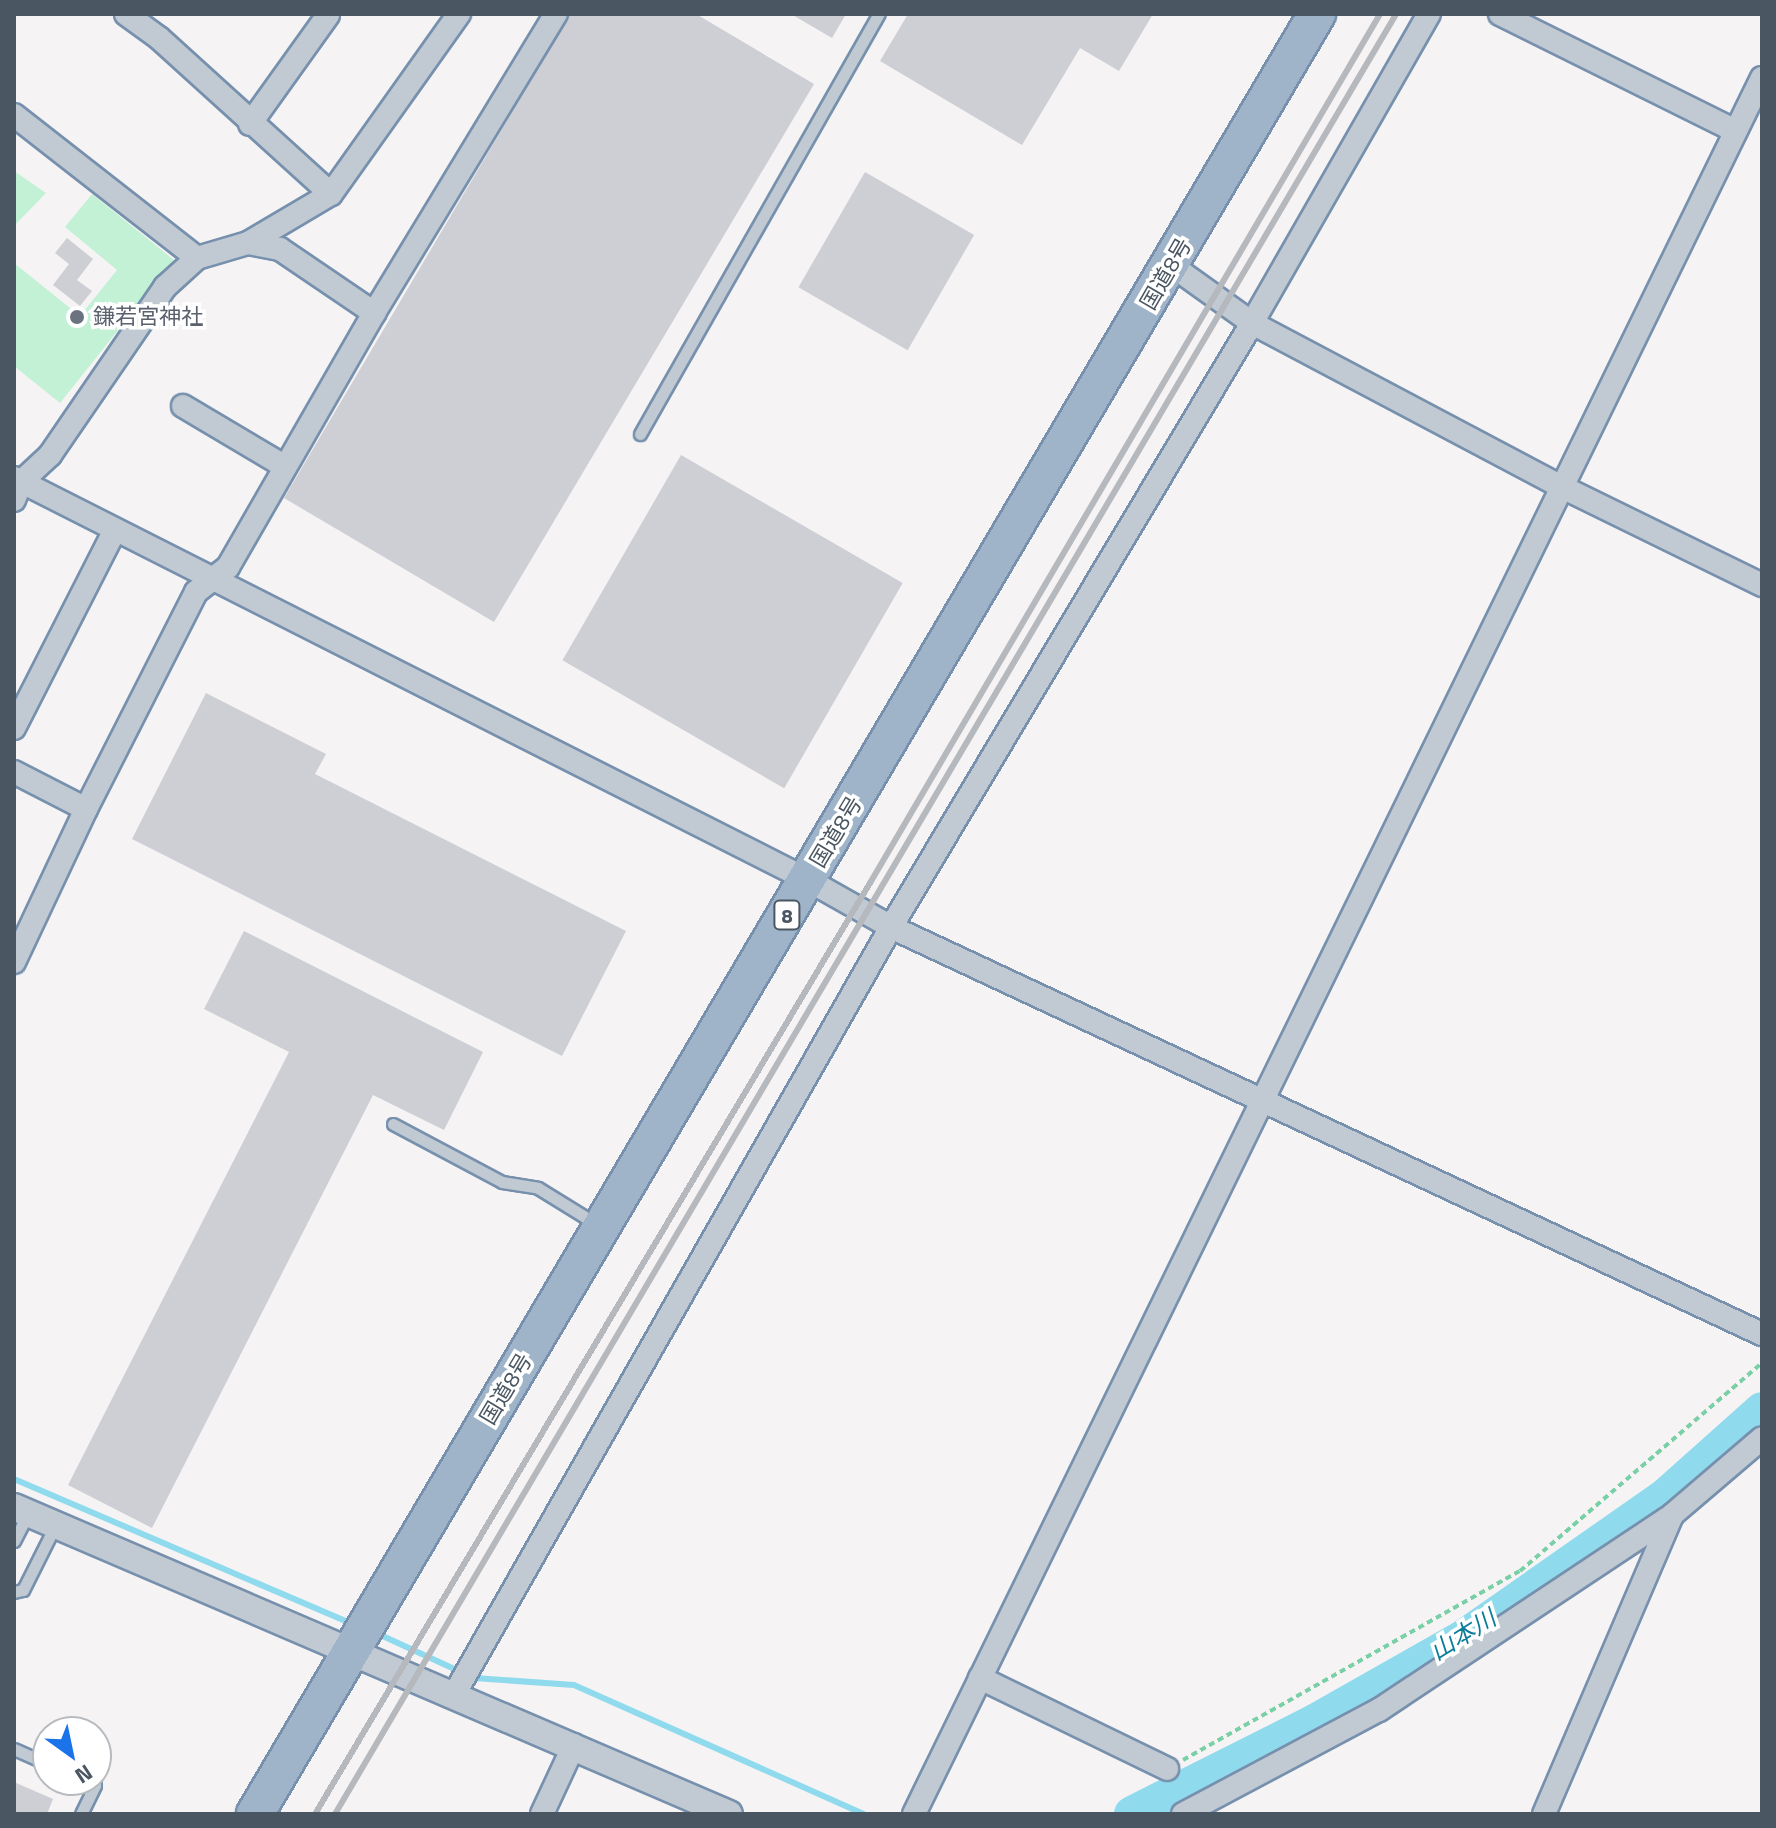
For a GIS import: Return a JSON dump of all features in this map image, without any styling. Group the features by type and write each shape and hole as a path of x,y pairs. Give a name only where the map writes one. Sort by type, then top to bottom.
{"highway":[{"name":"国道8号","path":"255,1814 1317,14"}],"street":[{"path":"126,14 159,38 250,124 331,194"},
{"path":"459,14 331,194 248,243 197,258 165,287 50,455 16,487 115,530 808,880 891,927 1762,1334"},
{"path":"14,962 86,809 196,592 210,578 228,567 374,313 556,14"},
{"path":"455,1693 891,927 1252,323 1429,14"},
{"path":"1500,14 1736,131"},
{"path":"250,124 328,15"},
{"path":"914,1814 1762,78"},
{"path":"14,115 197,258"},
{"path":"248,243 280,249 374,313"},
{"path":"1171,265 1252,323 1562,487 1762,585"},
{"path":"183,406 284,466"},
{"path":"14,728 115,530"},
{"path":"14,772 86,809"},
{"path":"1183,1814 1379,1710 1672,1515 1762,1438"},
{"path":"21,1510 350,1652 455,1693 729,1814"},
{"path":"1544,1814 1672,1515"},
{"path":"980,1678 1167,1769"},
{"path":"542,1814 574,1745"}],"lane":[{"path":"640,434 879,14"},
{"path":"393,1124 502,1182 538,1188 601,1228"},
{"path":"14,1541 21,1510"},
{"path":"14,1592 23,1590 55,1525"}],"path":[{"path":"1167,1769 1520,1571 1762,1363"}],"green space":[{"path":"14,171 46,193 14,226"},
{"path":"92,194 174,260 60,403 14,366 14,263 80,316 117,270 65,227"}],"building":[{"path":"570,14 696,14 814,84 494,622 284,498"},
{"path":"791,14 846,14 832,38"},
{"path":"908,14 1153,14 1119,71 1080,48 1022,145 880,61"},
{"path":"865,172 974,235 908,350 798,287"},
{"path":"67,238 93,259 77,280 92,291 80,306 53,285 69,264 55,253"},
{"path":"681,455 903,583 784,788 562,660"},
{"path":"206,693 326,754 315,774 626,931 562,1056 132,839"},
{"path":"244,931 483,1052 444,1130 373,1095 152,1528 68,1485 289,1052 204,1009"},
{"path":"14,1782 32,1790 32,1796 53,1799 47,1814 14,1814"}],"waterway":[{"name":"山本川","path":"1132,1814 1315,1722 1463,1638 1667,1495 1762,1410"},
{"path":"14,1479 353,1624"},
{"path":"374,1632 474,1678 574,1685 864,1814"}],"railway":[{"path":"315,1814 870,883 1380,14"},
{"path":"335,1814 1396,14"}],"place":[{"name":"鎌若宮神社","path":"77,317"}]}
